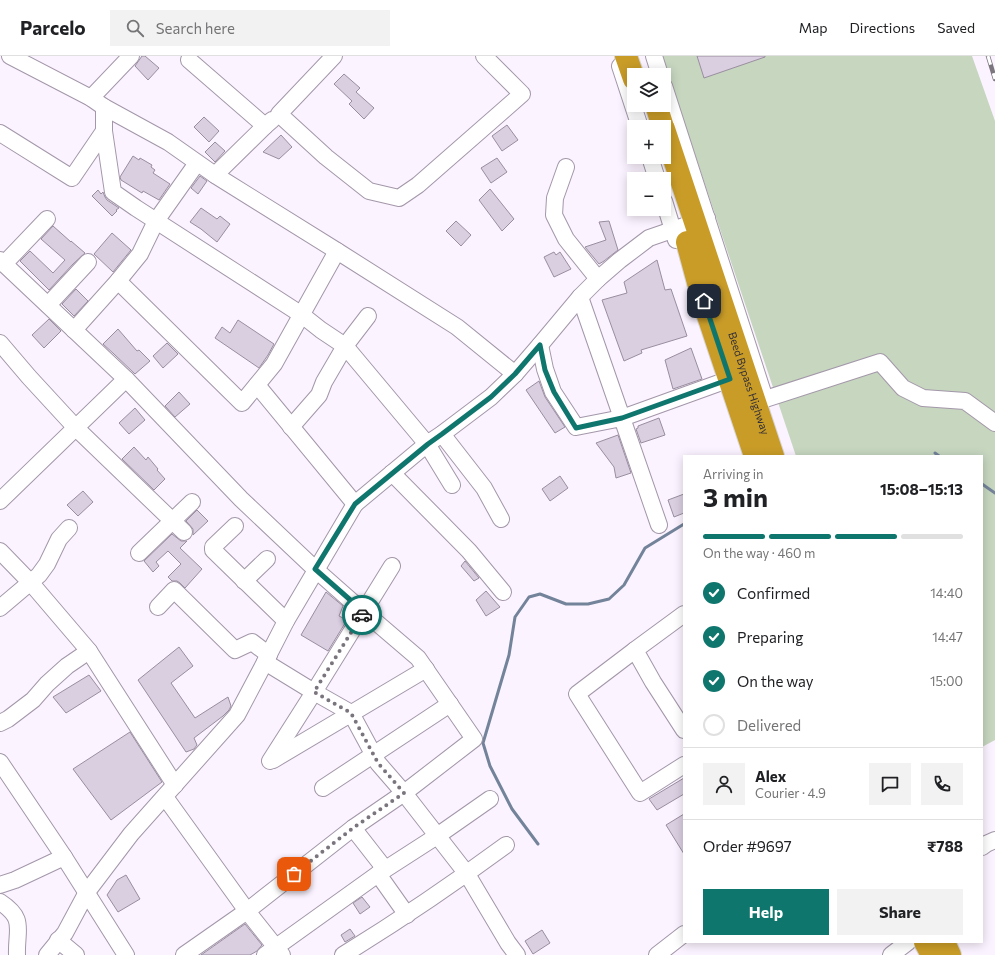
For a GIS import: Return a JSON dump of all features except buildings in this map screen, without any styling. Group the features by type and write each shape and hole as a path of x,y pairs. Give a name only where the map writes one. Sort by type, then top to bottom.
{"highway":[{"path":"626,56 630,68"},
{"path":"640,56 644,68"},
{"name":"Beed Bypass Highway","path":"671,155 689,224 704,301 726,381 773,454"},
{"name":"Beed Bypass Highway","path":"663,164 689,224 760,401 773,454"},
{"path":"926,943 932,955"},
{"path":"944,943 950,955"}],"street":[{"path":"10,56 98,102 168,142 197,163 457,327 515,374"},
{"path":"131,56 98,102 113,192 302,314 321,330 345,346 428,444 452,485"},
{"path":"216,175 264,126 279,114 334,56"},
{"path":"279,114 326,157 369,191 399,198 418,185 522,94 484,56"},
{"path":"616,56 638,120"},
{"path":"654,56 658,68"},
{"path":"189,60 264,126"},
{"path":"669,112 689,224"},
{"path":"0,133 72,178 104,131"},
{"path":"74,330 140,254 156,221 197,163"},
{"path":"566,167 555,198 554,215 566,238 598,279"},
{"path":"671,207 689,224"},
{"path":"47,219 2,262 126,379 241,499 315,569 418,658 474,739 404,793 353,828 247,911 184,955"},
{"path":"47,955 65,932 87,892 131,834 237,715 315,569 355,504 428,444 491,397 515,374 580,297 620,260 649,238 689,224"},
{"path":"118,281 242,403 274,364 337,251"},
{"path":"48,305 88,262"},
{"path":"580,297 659,525"},
{"path":"291,427 319,395 324,382 345,346 368,316"},
{"path":"0,343 76,428 184,532"},
{"path":"540,345 545,370 554,392 576,428 622,418 726,381 747,455"},
{"path":"760,401 880,362 903,388 923,398 965,401 995,423"},
{"path":"0,501 126,379"},
{"path":"257,385 355,504"},
{"path":"442,434 484,488 501,519"},
{"path":"392,473 468,551 503,592"},
{"path":"139,553 192,502"},
{"path":"235,526 214,547 213,550 286,621"},
{"path":"0,608 39,575 47,564 59,539 69,528"},
{"path":"0,551 31,583 89,651 175,785"},
{"path":"244,581 267,559"},
{"path":"392,566 270,761 426,669"},
{"path":"158,607 174,590 235,650 252,642 267,658 314,692 351,713 378,763 404,793 467,874 508,943 517,955"},
{"path":"683,615 577,694 640,794 683,766"},
{"path":"635,650 653,682 683,728"},
{"path":"0,723 8,719 33,700 47,684 67,666 89,651"},
{"path":"323,788 450,704"},
{"path":"0,762 87,892 126,955"},
{"path":"165,797 247,911 274,953 381,872 490,800"},
{"path":"353,828 407,915"},
{"path":"983,846 995,840"},
{"path":"343,955 407,915 467,874 506,844"},
{"path":"0,885 15,880 64,857"},
{"path":"0,902 9,908 16,917 19,930 17,955"},
{"path":"658,955 683,935"},
{"path":"58,940 76,955"},
{"path":"891,955 907,943"},
{"path":"915,943 921,955"},
{"path":"956,943 961,955"}],"green space":[{"path":"662,56 972,56 995,121 995,740 983,746 983,455 796,455 671,83 671,68 666,68"}],"waterway":[{"path":"983,485 995,493"},
{"path":"538,844 512,809 490,766 483,743 509,655 515,617 529,597 540,594 566,604 588,604 609,599 624,585 645,548 683,525"}],"railway":[{"path":"988,56 995,79"}],"way so far":[{"path":"294,874 353,828 404,793 378,763 351,713 314,692 362,615"}],"route":[{"path":"362,615 364,612 315,569 355,504 428,444 491,397 515,374 540,345 545,370 554,392 576,428 622,418 730,379 704,301"}]}
